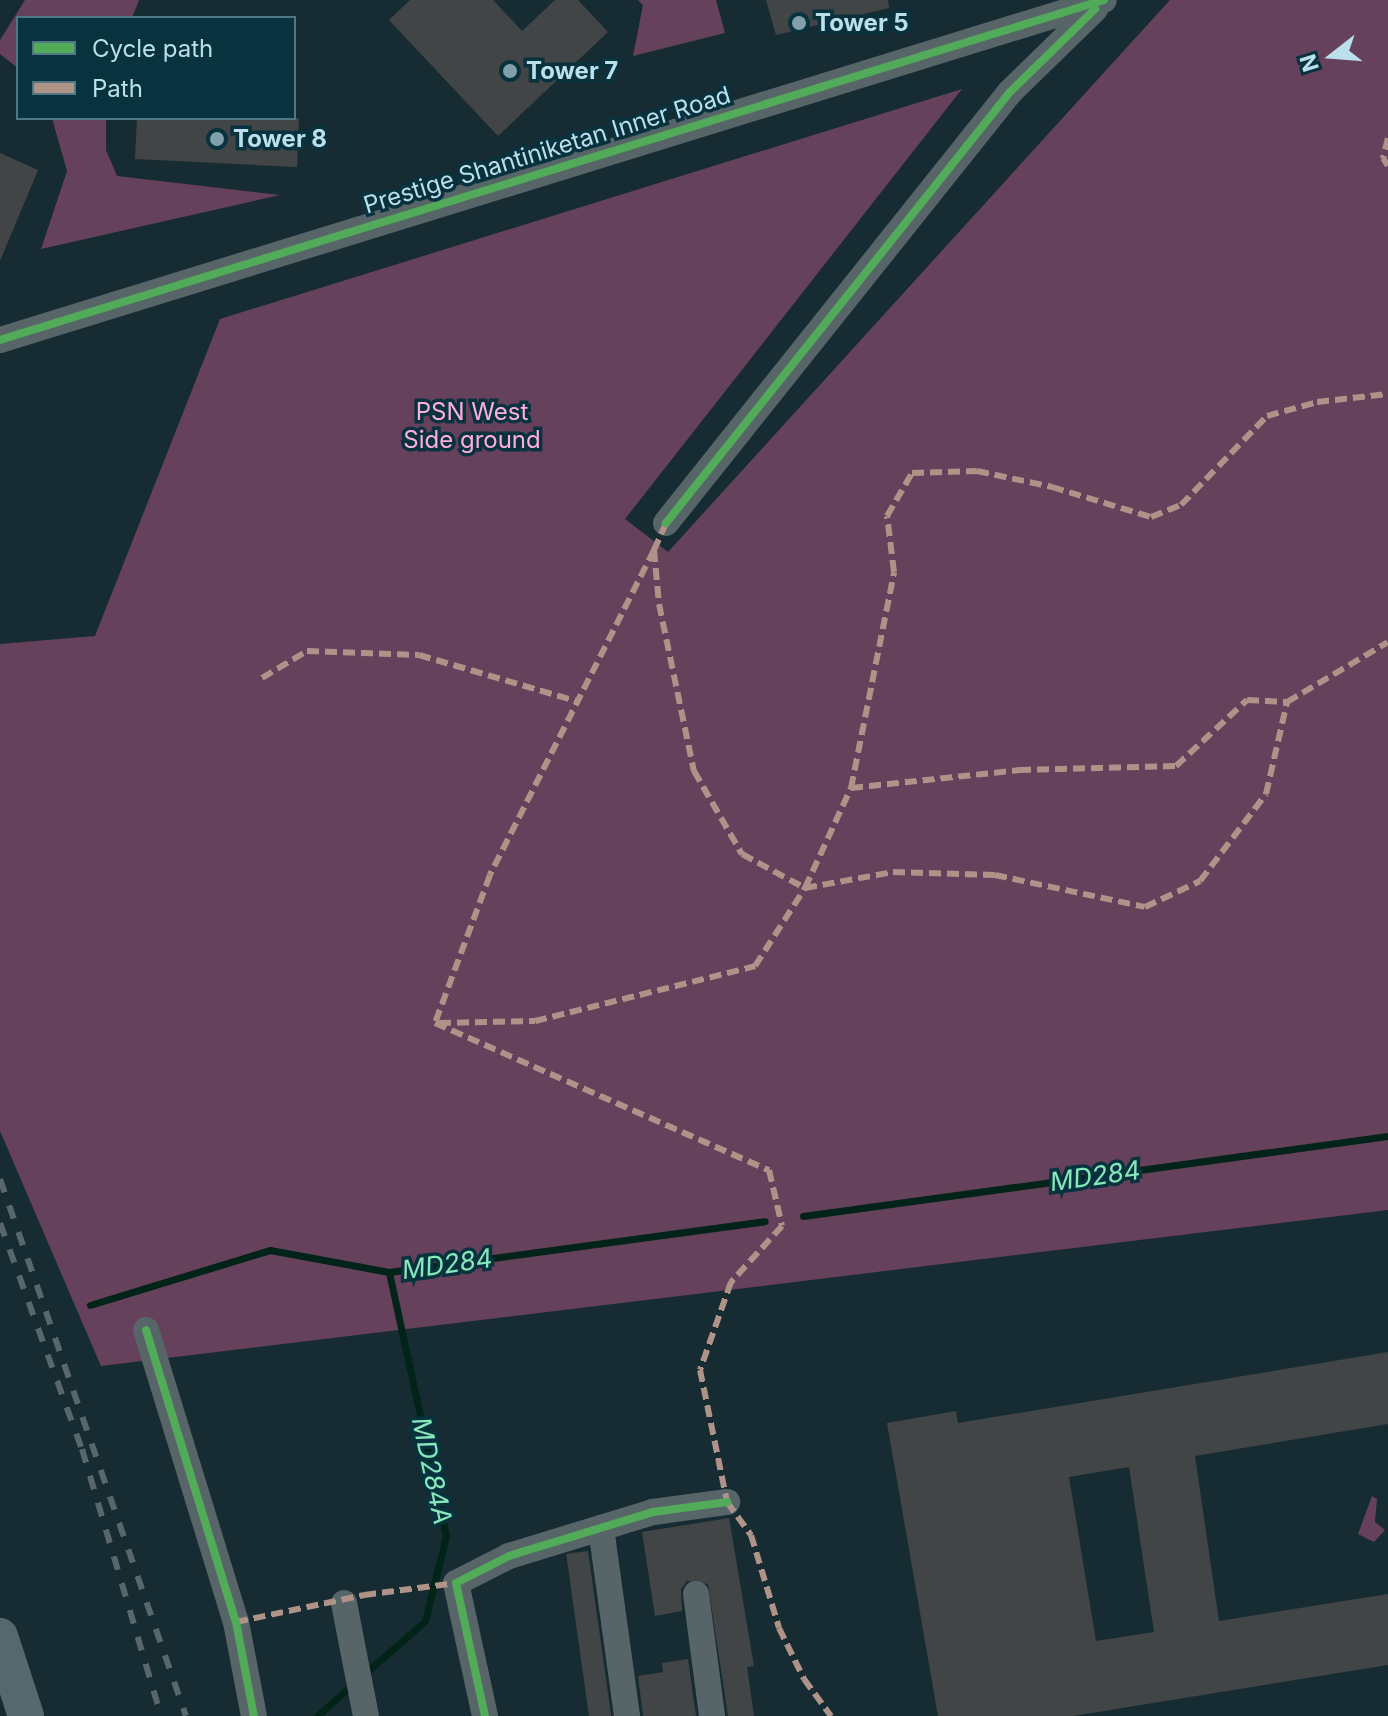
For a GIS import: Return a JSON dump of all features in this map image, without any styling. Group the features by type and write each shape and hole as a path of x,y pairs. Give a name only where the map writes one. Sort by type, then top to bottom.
{"street":[{"name":"Prestige Shantiniketan Inner Road","path":"0,340 371,223 1101,3"},
{"path":"666,523 1010,92 1101,3"},
{"path":"146,1330 236,1622 254,1716"},
{"path":"485,1716 456,1583 509,1556 653,1512 727,1502"},
{"path":"601,1528 627,1716"},
{"path":"696,1594 712,1716"},
{"path":"344,1603 366,1716"},
{"path":"0,1636 26,1716"}],"green space":[{"path":"25,0 139,0 133,16 16,16 16,66 0,54 0,40"},
{"path":"638,0 716,0 725,33 633,56 643,5"},
{"name":"PSN West Side ground","path":"1170,0 1388,0 1388,1210 101,1366 0,1131 0,644 95,636 220,319 962,89 625,519 668,552"},
{"path":"53,120 106,120 106,150 117,176 280,195 41,249 67,171"},
{"path":"1372,1496 1377,1499 1375,1522 1385,1530 1374,1542 1358,1534"}],"building":[{"name":"Tower 7","path":"410,0 493,0 522,31 555,0 578,0 608,32 498,136 389,20"},
{"name":"Tower 5","path":"766,0 888,0 889,8 776,35"},
{"name":"Tower 8","path":"299,118 297,167 135,159 137,120"},
{"path":"0,153 38,170 0,261"},
{"path":"1388,1352 1388,1424 1195,1456 1219,1621 1388,1594 1388,1665 1073,1716 938,1716 887,1423 956,1411 958,1423","holes":["1129,1467 1154,1632 1096,1641 1069,1477"]},
{"path":"729,1518 754,1666 747,1667 754,1716 728,1716 708,1584 687,1581 681,1589 682,1611 655,1616 642,1532"},
{"path":"588,1551 611,1716 589,1716 566,1554"},
{"path":"688,1659 696,1716 643,1716 638,1676 663,1672 662,1663"}],"waterway":[{"name":"MD284","path":"803,1216 1388,1136"},
{"name":"MD284","path":"90,1305 270,1250 389,1272 765,1221"},
{"name":"MD284A","path":"363,1675 425,1621 446,1536 389,1272"},
{"name":"MD284A","path":"317,1716 354,1683"}],"railway":[{"path":"0,1179 186,1716"},
{"path":"0,1223 82,1449 161,1716"}],"marked path":[{"path":"1388,138 1383,158 1388,166"},
{"path":"851,788 894,572 887,516 912,473 977,471 1052,487 1151,517 1181,505 1267,416 1317,402 1388,394"},
{"path":"666,523 654,550 659,604 694,771 742,854 805,888 893,872 995,875 1145,907 1200,881 1266,794 1287,702 1388,642"},
{"path":"654,550 490,875 435,1023 769,1170 782,1226 731,1282 700,1370 727,1502 751,1535 779,1628 804,1679 831,1716"},
{"path":"262,678 307,651 419,655 576,701"},
{"path":"439,1023 535,1021 755,966 805,888 851,788 1019,770 1176,766 1247,700 1287,702"},
{"path":"236,1622 364,1595 456,1583"}],"cycle path":[{"path":"0,340 1104,0"},
{"path":"666,523 1010,92 1095,9"},
{"path":"146,1330 236,1622 254,1716"},
{"path":"485,1716 456,1583 509,1556 653,1512 727,1502"}],"place":[{"name":"Tower 5","path":"799,23"},
{"name":"Tower 7","path":"510,71"},
{"name":"Tower 8","path":"217,139"}]}
